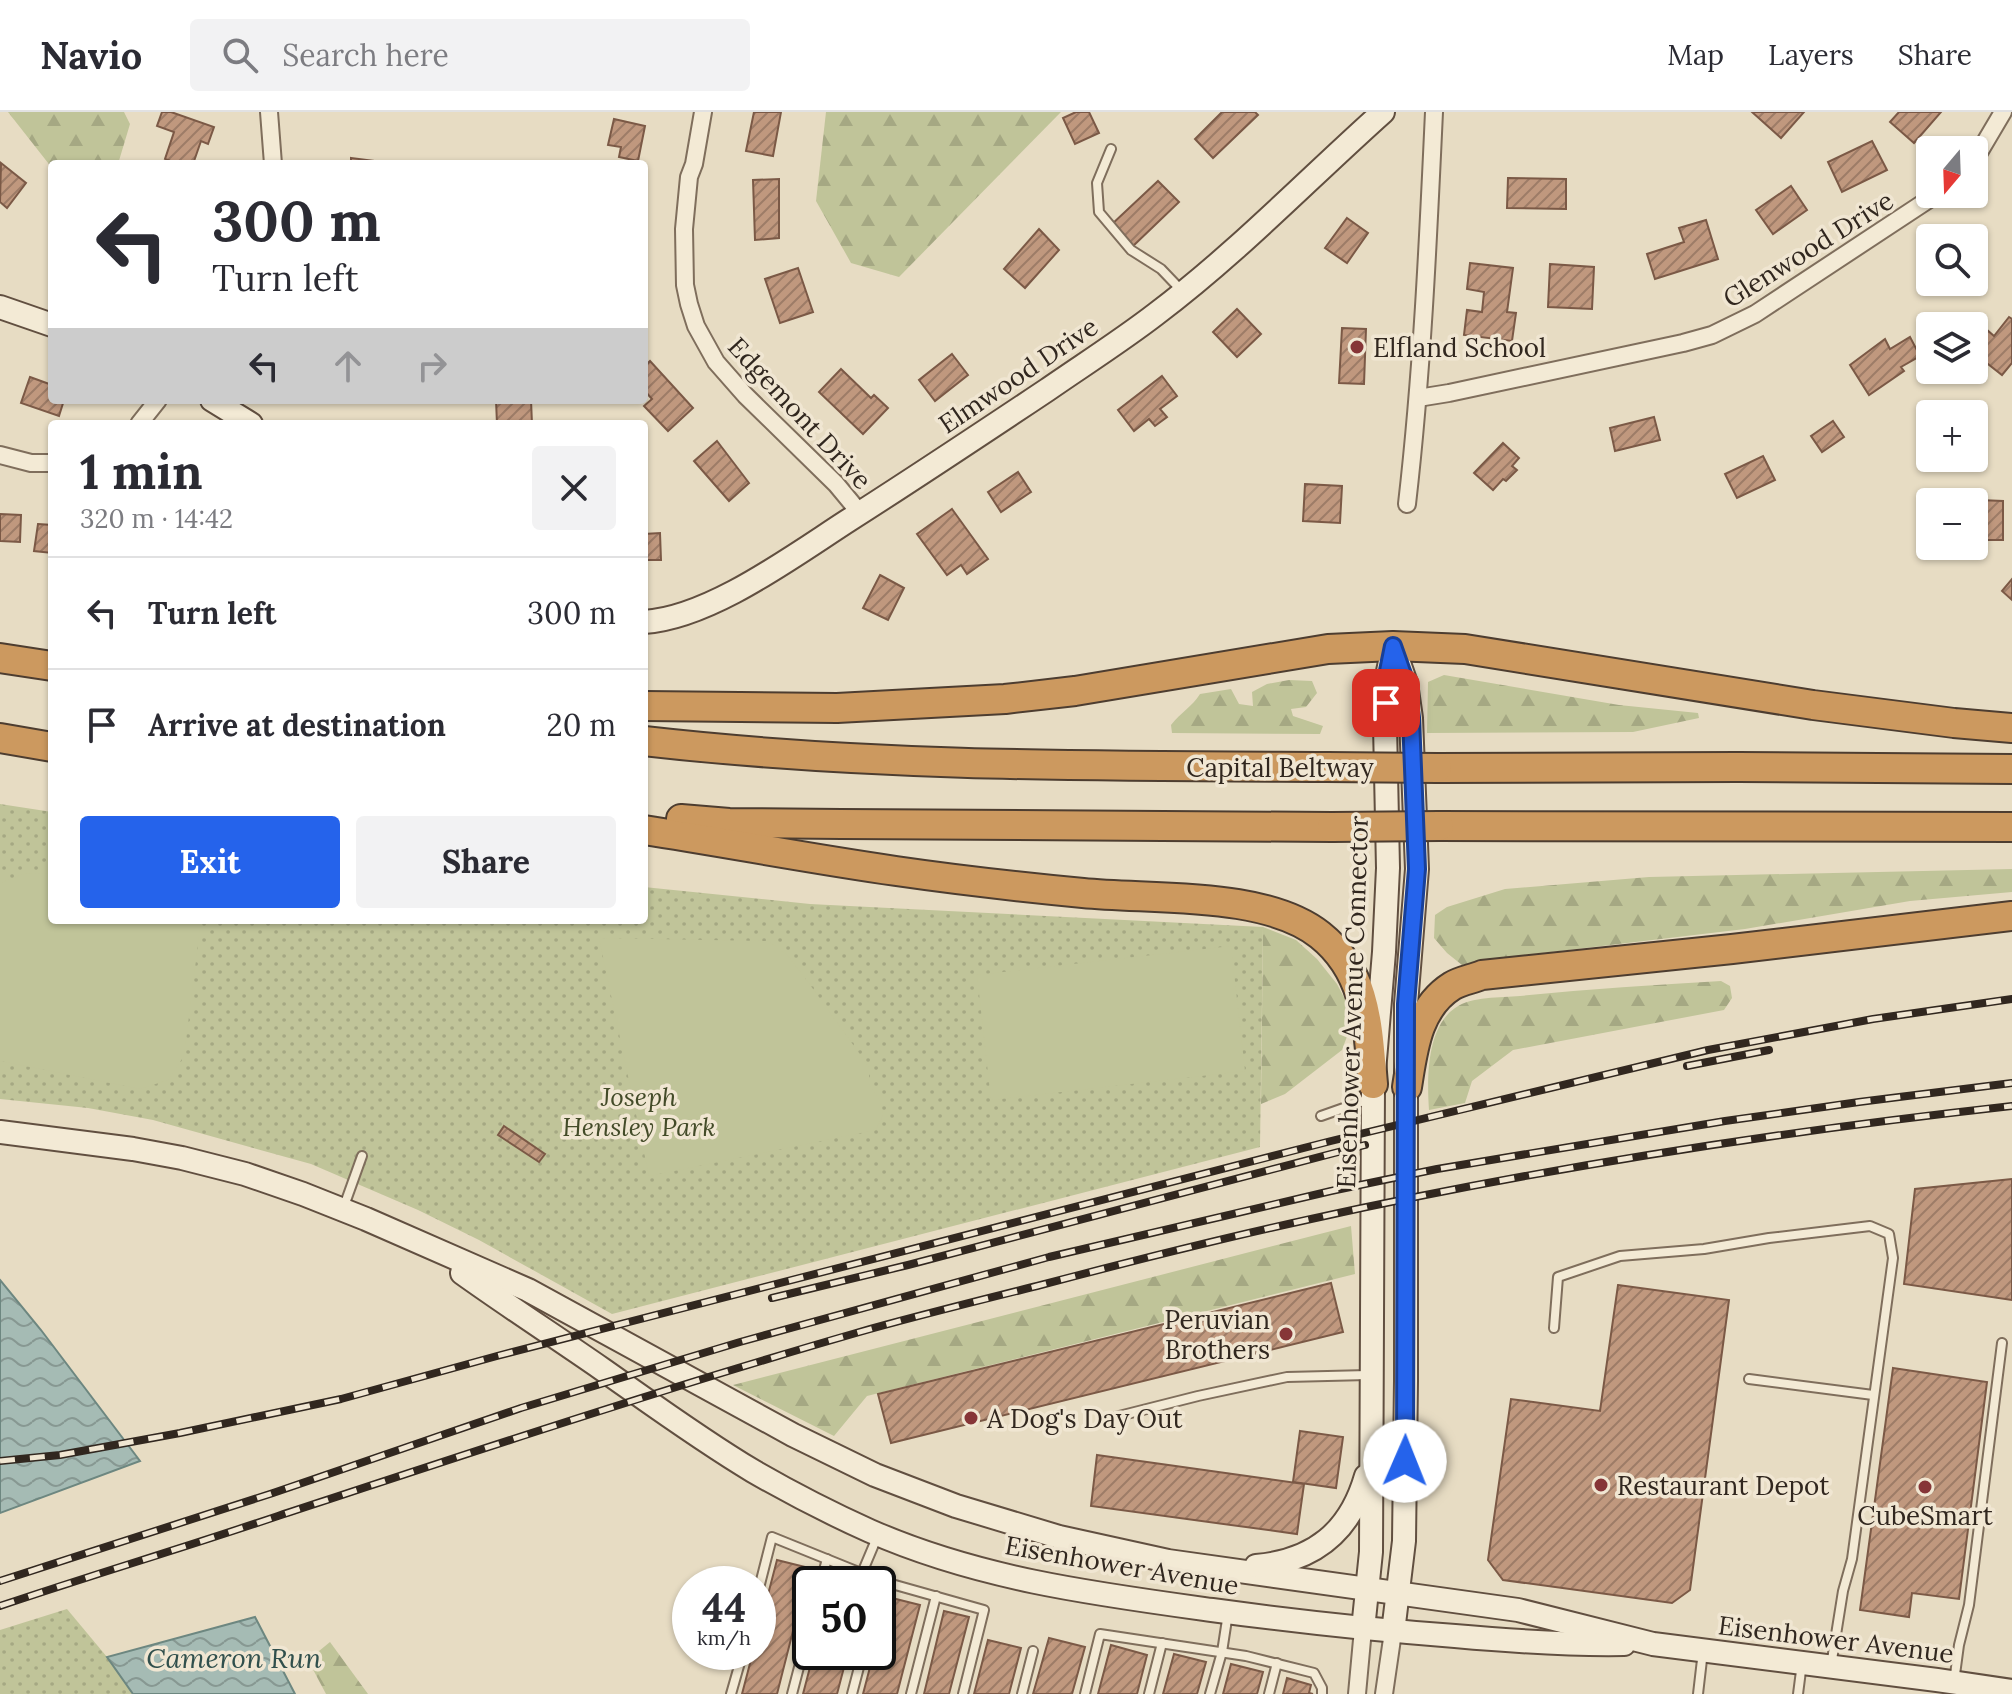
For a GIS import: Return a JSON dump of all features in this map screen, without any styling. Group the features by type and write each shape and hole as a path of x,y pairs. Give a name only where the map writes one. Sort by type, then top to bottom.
{"highway":[{"path":"648,706 837,708 1005,699 1075,691 1328,649 1393,646 1465,649 1813,705 2012,728"},
{"path":"0,658 48,665"},
{"path":"0,738 48,746"},
{"name":"Capital Beltway","path":"648,741 899,761 1074,766 2012,769"},
{"path":"648,817 729,823 842,824 2012,827"},
{"path":"648,831 895,871 1085,893 1198,900 1277,912 1297,919 1322,936 1353,976 1365,1010 1373,1091"},
{"path":"1407,1087 1413,1045 1427,1011 1453,986 1482,975 2012,916"}],"main road":[{"name":"Elmwood Drive","path":"648,621 675,617 719,599 766,573 1098,356 1184,293 1239,246 1383,112"},
{"path":"0,307 48,324"},
{"path":"218,404 244,420"},
{"name":"Eisenhower Avenue Connector","path":"1393,646 1406,683 1411,718 1417,869 1406,1004 1404,1541 1393,1632"},
{"name":"Eisenhower Avenue Connector","path":"1363,1629 1371,1552 1373,1452 1373,1091 1388,868 1386,681 1393,646"},
{"name":"Eisenhower Avenue","path":"0,1132 182,1158 245,1174 343,1210 528,1290 793,1435 913,1491 993,1518 1059,1537 1168,1561 1518,1610 1653,1644"},
{"name":"Eisenhower Avenue","path":"430,1248 714,1446 791,1493 922,1551 1008,1577 1088,1593 1363,1629 1533,1643 1653,1644 2012,1691"},
{"path":"1219,1568 1287,1561 1310,1552 1330,1539 1360,1497 1373,1452"}],"street":[{"path":"269,112 273,160"},
{"name":"Edgemont Drive","path":"703,112 689,177 684,229 685,285 696,326 716,362 745,395 836,484 860,513"},
{"path":"1407,504 1418,398 1434,112"},
{"path":"1988,139 2005,112 2012,115"},
{"name":"Glenwood Drive","path":"1418,398 1712,335 1755,314 1916,208"},
{"path":"142,420 155,404"},
{"path":"0,455 31,463 48,463"},
{"path":"1357,1694 1363,1629"},
{"path":"1384,1694 1393,1632"}],"lane":[{"path":"1111,149 1097,183 1099,212 1131,250 1161,269 1184,293"},
{"path":"1321,1116 1373,1091"},
{"path":"343,1210 362,1156"},
{"path":"1554,1328 1558,1277 1620,1256 1704,1249 1870,1226 1889,1234 1893,1258 1852,1559 1843,1591 1831,1666"},
{"path":"1954,1682 1969,1605 2002,1343"},
{"path":"1115,1417 1287,1377 1373,1375"},
{"path":"1749,1379 1873,1395"},
{"path":"865,1566 879,1534"},
{"path":"765,1566 772,1537 844,1566"},
{"path":"825,1566 827,1559"},
{"path":"896,1585 984,1610 963,1694"},
{"path":"911,1694 936,1596"},
{"path":"1210,1694 1222,1652 1228,1612"},
{"path":"1085,1694 1100,1634 1277,1663 1314,1673 1322,1694"},
{"path":"1149,1694 1162,1643"},
{"path":"1698,1694 1703,1650"},
{"path":"1022,1694 1033,1651"},
{"path":"1269,1694 1277,1663"},
{"path":"1798,1694 1802,1663"},
{"path":"731,1694 738,1670"},
{"path":"792,1694 798,1670"},
{"path":"852,1694 858,1670"}],"green space":[{"path":"8,112 124,112 130,124 119,160 48,160 48,163"},
{"path":"826,112 1061,112 899,277 851,263 816,201"},
{"path":"1444,675 1619,705 1698,713 1699,718 1633,732 1427,733 1428,682"},
{"path":"1289,680 1312,681 1317,693 1306,707 1291,709 1293,716 1323,726 1320,734 1172,733 1171,725 1200,694 1231,689 1239,704 1253,706 1252,692 1267,684"},
{"name":"Joseph Hensley Park","path":"0,804 48,811 48,924 648,924 648,887 810,904 1263,927 1260,1147 612,1314 479,1240 311,1164 153,1120 88,1108 0,1099"},
{"path":"2012,869 2012,892 1910,901 1745,929 1462,965 1434,938 1435,915 1447,907 1505,889 1649,877"},
{"path":"26,873 48,874 48,924 200,924 184,1056 168,1080 140,1089 0,1061 0,883"},
{"path":"1263,927 1296,940 1317,959 1337,984 1349,1007 1349,1031 1342,1050 1285,1094 1261,1104"},
{"path":"599,938 769,941 788,956 869,1067 869,1084 879,1099 883,1115 876,1130 649,1176"},
{"path":"1231,946 1245,1071 991,1100 977,975"},
{"path":"1721,981 1730,986 1732,998 1724,1010 1513,1050 1472,1081 1465,1103 1429,1110 1430,1055 1438,1028 1445,1017 1462,1004 1486,998"},
{"path":"1351,1226 1355,1274 867,1396 834,1436 733,1385"},
{"path":"67,1609 133,1694 0,1694 0,1630"},
{"path":"330,1642 368,1694 326,1694 308,1660"}],"water":[{"path":"0,1280 140,1461 0,1513"},
{"name":"Cameron Run","path":"255,1617 295,1694 133,1694 107,1657"}],"building":[{"path":"162,112 171,112 214,127 208,144 201,141 194,160 168,160 165,159 174,132 157,126"},
{"path":"754,112 781,112 773,156 746,151"},
{"path":"1076,112 1089,112 1099,133 1075,144 1063,118"},
{"path":"1222,112 1255,112 1258,115 1213,158 1195,139"},
{"path":"1752,112 1804,112 1781,138"},
{"path":"1899,112 1941,112 1920,136 1916,136 1914,143 1890,122"},
{"path":"614,119 645,126 638,160 619,157 621,147 608,145"},
{"path":"1872,141 1887,170 1842,192 1828,162"},
{"path":"1,163 26,183 7,208 0,202"},
{"path":"1508,178 1566,179 1566,209 1507,208"},
{"path":"779,179 779,238 755,240 753,180"},
{"path":"1158,181 1179,202 1132,247 1111,225"},
{"path":"1791,186 1807,210 1773,234 1756,210"},
{"path":"1347,218 1368,233 1347,263 1325,248"},
{"path":"1706,220 1718,259 1655,279 1647,254 1684,242 1679,228"},
{"path":"1039,229 1059,250 1025,288 1004,269"},
{"path":"1470,263 1513,268 1507,312 1516,313 1512,341 1464,335 1467,310 1482,312 1484,292 1467,289"},
{"path":"1550,264 1594,267 1592,309 1548,307"},
{"path":"798,268 813,312 780,323 765,279"},
{"path":"1237,309 1261,334 1237,357 1213,332"},
{"path":"2009,317 2012,319 2012,363 2002,375 1988,364 1988,331 1994,336"},
{"path":"1342,328 1366,329 1364,384 1339,383"},
{"path":"1910,337 1916,348 1916,358 1901,367 1904,371 1869,395 1850,365 1885,339 1890,349"},
{"path":"952,354 968,375 935,401 919,380"},
{"path":"650,361 693,408 668,431 644,406 652,399 648,394"},
{"path":"841,369 871,398 874,395 888,408 863,434 819,392"},
{"path":"1162,376 1177,396 1160,409 1167,417 1155,426 1149,419 1134,431 1118,410"},
{"path":"30,377 48,384 48,404 63,404 59,416 21,403"},
{"path":"496,404 531,404 532,420 497,420"},
{"path":"1654,417 1660,440 1615,451 1610,428"},
{"path":"1833,421 1844,437 1822,452 1811,436"},
{"path":"717,441 749,483 729,501 694,461"},
{"path":"1503,443 1519,458 1512,466 1517,470 1493,490 1474,473"},
{"path":"1763,456 1775,480 1737,498 1725,474"},
{"path":"1018,472 1031,492 1001,512 988,492"},
{"path":"1305,484 1342,486 1340,523 1303,521"},
{"path":"1988,500 2003,501 2003,540 1988,540"},
{"path":"952,509 988,559 967,574 961,565 947,575 917,534"},
{"path":"0,514 21,515 20,542 0,541"},
{"path":"38,524 48,525 48,553 34,551"},
{"path":"660,533 661,560 648,560 648,534"},
{"path":"880,575 904,588 888,620 863,608"},
{"path":"2012,579 2012,600 2002,591"},
{"path":"504,1126 545,1154 539,1162 498,1135"},
{"path":"2012,1179 2012,1300 1904,1284 1915,1189"},
{"path":"1331,1283 1343,1332 891,1443 878,1394"},
{"name":"Restaurant Depot","path":"1618,1285 1729,1300 1690,1590 1672,1603 1503,1580 1488,1560 1511,1399 1600,1411"},
{"name":"CubeSmart","path":"1893,1368 1987,1382 1959,1599 1912,1593 1909,1617 1860,1610"},
{"path":"1300,1431 1343,1437 1336,1488 1293,1482"},
{"path":"1097,1455 1304,1484 1297,1534 1091,1506"},
{"path":"777,1560 801,1566 792,1566 792,1635 777,1694 742,1694 748,1670 776,1670"},
{"path":"896,1599 920,1605 897,1694 863,1694 869,1670 896,1670"},
{"path":"944,1611 969,1617 949,1694 924,1694"},
{"path":"1049,1638 1085,1647 1072,1694 1033,1694"},
{"path":"988,1640 1021,1648 1009,1694 974,1694"},
{"path":"1111,1645 1147,1655 1137,1694 1098,1694"},
{"path":"1174,1654 1206,1662 1197,1694 1163,1694"},
{"path":"1231,1664 1263,1672 1257,1694 1223,1694"},
{"path":"809,1670 843,1670 837,1694 803,1694"},
{"path":"1287,1678 1311,1685 1309,1693 1313,1694 1283,1694"}],"railway":[{"path":"0,1461 60,1455 341,1399 1331,1141 1708,1050 1873,1019 2012,999"},
{"path":"1687,1066 1769,1050"},
{"path":"0,1581 273,1493 521,1408 740,1342 1049,1257 1437,1169 1725,1121 2012,1083"},
{"path":"0,1606 783,1354 1174,1251 1485,1183 1836,1127 2012,1106"},
{"path":"772,1298 1365,1145"}],"place":[{"name":"Elfland School","path":"1357,347"},
{"name":"Peruvian Brothers","path":"1286,1334"},
{"name":"A Dog's Day Out","path":"971,1418"},
{"name":"Restaurant Depot","path":"1601,1485"},
{"name":"CubeSmart","path":"1925,1487"}],"route":[{"path":"1386,703 1386,681 1393,646 1406,683 1416,800 1415,910 1406,1004 1405,1461"}]}
